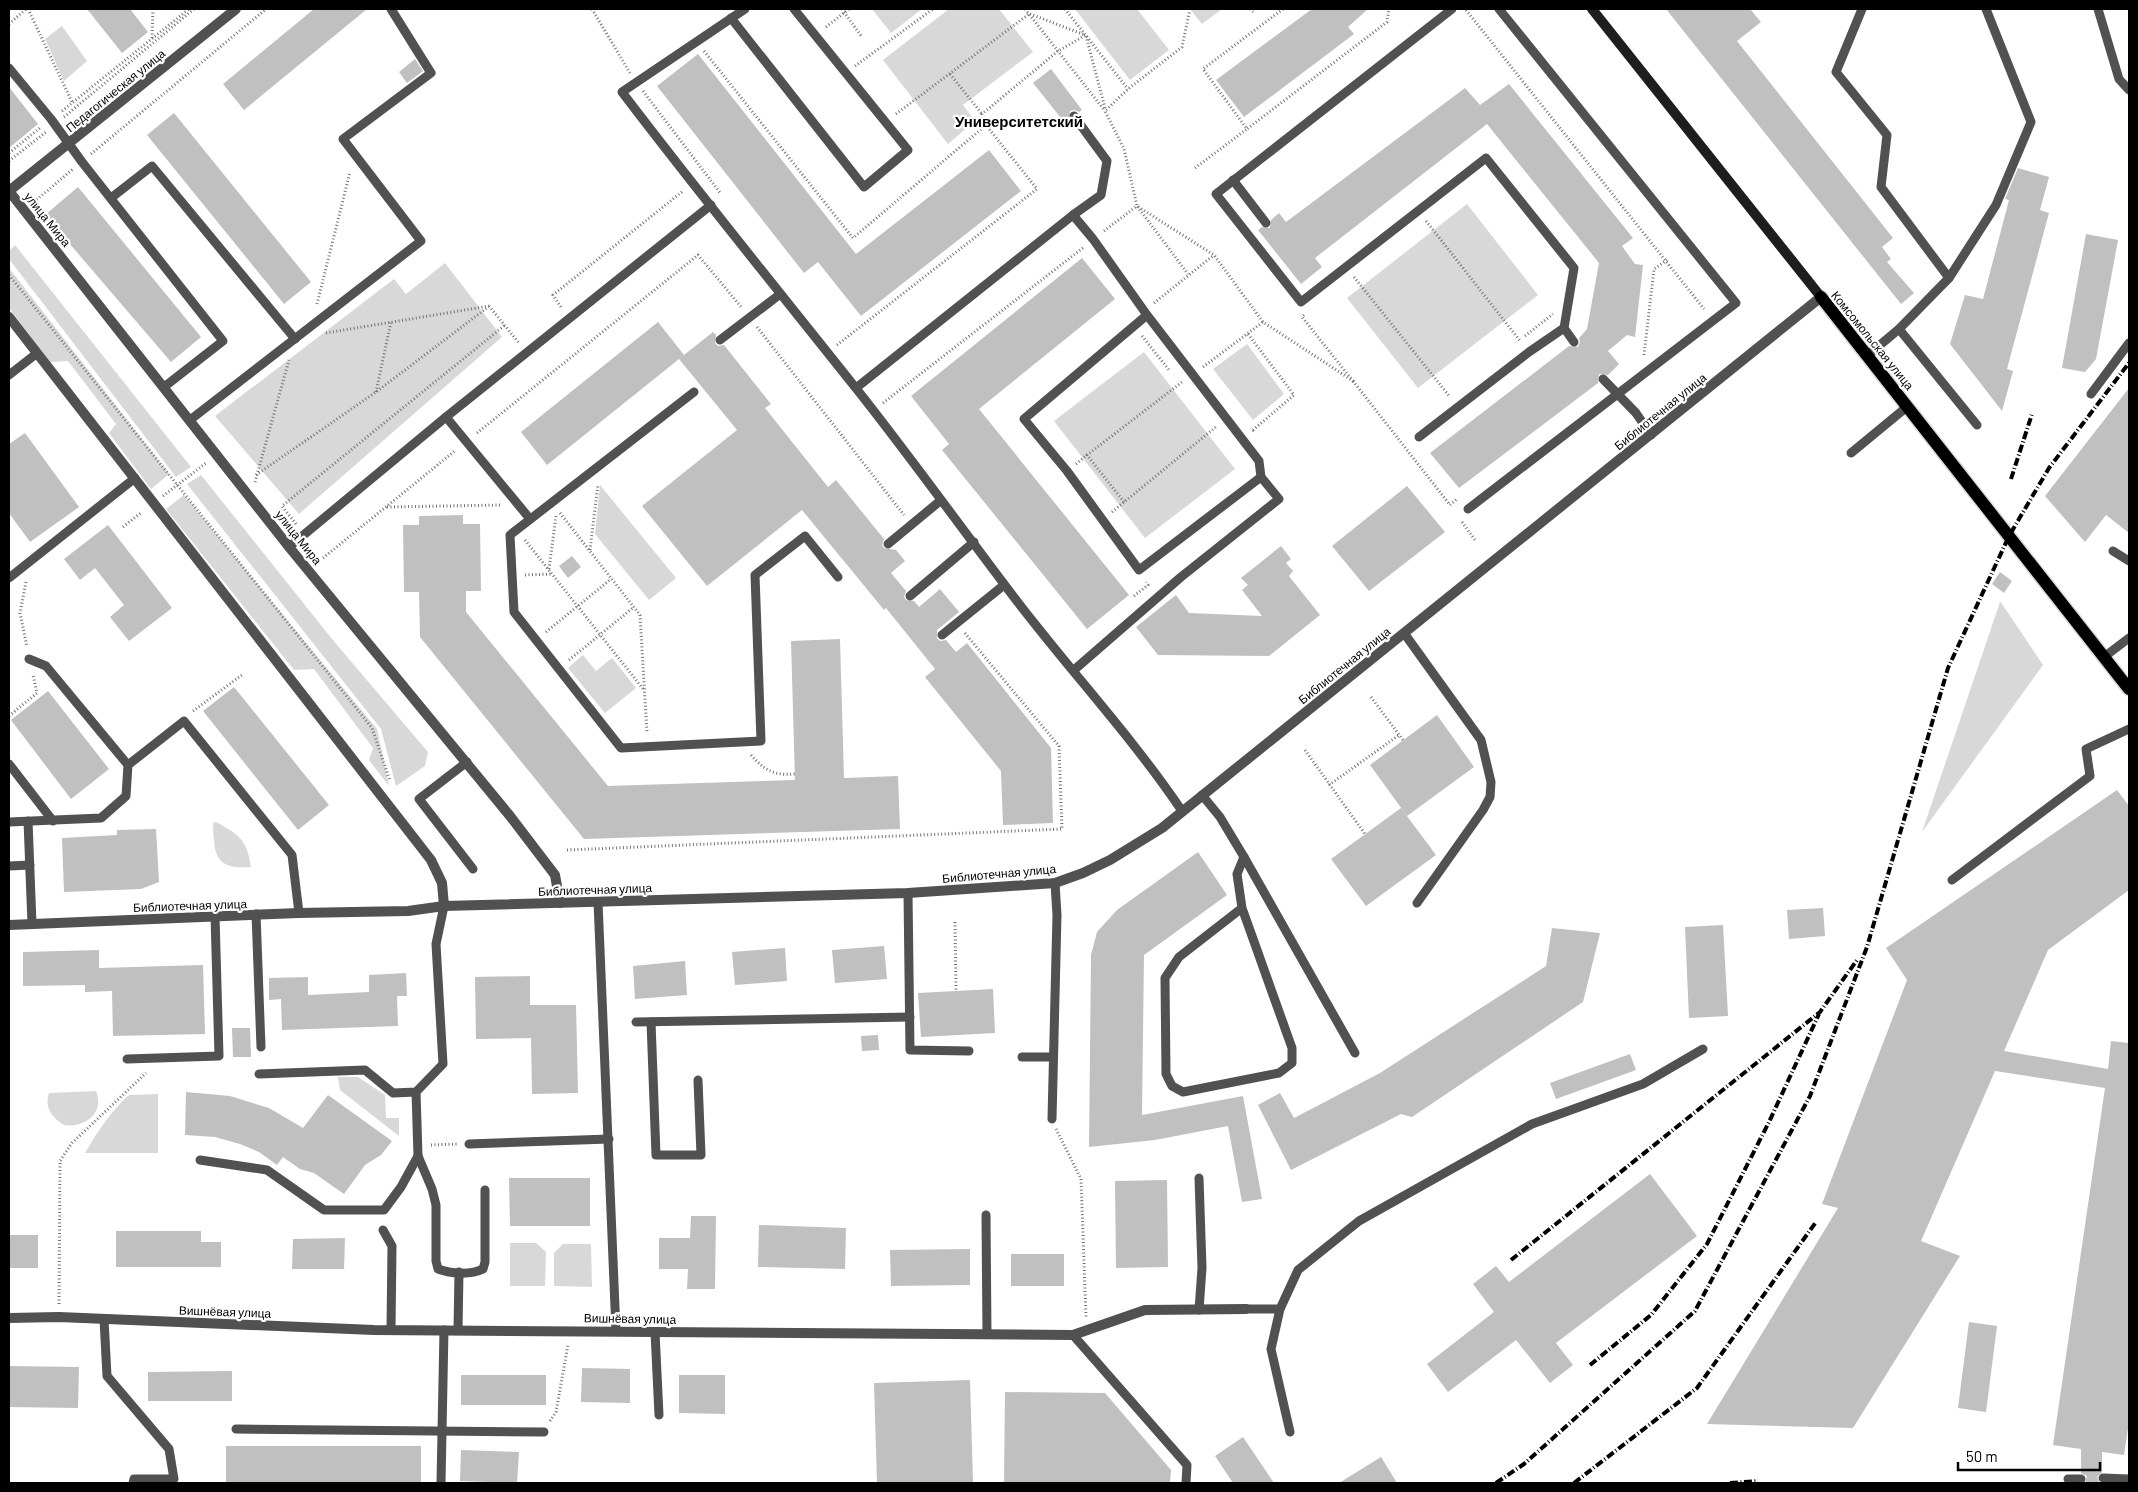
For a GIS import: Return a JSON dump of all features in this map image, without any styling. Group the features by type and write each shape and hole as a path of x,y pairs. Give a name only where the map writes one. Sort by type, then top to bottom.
{"main road":[{"name":"Комсомольская улица","path":"1592,9 1868,355 2129,689"}],"street":[{"name":"Педагогическая улица","path":"9,191 236,9"},
{"name":"улица Мира","path":"9,191 290,547 467,762 555,874 560,903"},
{"name":"Библиотечная улица","path":"9,925 256,914 408,911 444,906 908,894 1055,883 1083,873 1110,860 1162,828 1821,297"},
{"path":"9,317 431,860 442,883 444,906"},
{"name":"Вишнёвая улица","path":"9,1318 59,1317 391,1330 1073,1335 1145,1310 1246,1309"}],"lane":[{"path":"190,420 421,241 343,139 431,73 392,9"},
{"path":"745,9 622,92 692,184 711,205 779,294 856,388 940,501 974,542 1004,585 1074,670 1165,786 1182,811"},
{"path":"732,18 864,187 908,150 794,9"},
{"path":"1452,9 1216,194 1301,302 1486,158 1574,268 1564,328 1574,342"},
{"path":"1468,509 1736,303 1498,9"},
{"path":"1862,9 1836,72 1887,135 1881,187 1949,278"},
{"path":"1868,355 1899,329 1949,278 1996,205 2031,122 1986,9"},
{"path":"2098,9 2119,79 2129,90"},
{"path":"9,68 223,341 164,387"},
{"path":"856,388 1073,215 1101,195 1107,161 1074,116"},
{"path":"111,198 152,166 295,338"},
{"path":"1233,180 1266,223"},
{"path":"290,547 446,417 711,205"},
{"path":"1073,215 1094,239 1145,311 1259,461 1261,477 1279,500 1182,576 1074,670"},
{"path":"720,340 779,294"},
{"path":"1145,311 1024,419 1067,471 1139,570 1261,477"},
{"path":"1420,437 1529,352 1564,328"},
{"path":"1899,329 1977,425"},
{"path":"2090,394 2129,343"},
{"path":"9,375 36,354"},
{"path":"1603,379 1636,413 1651,435"},
{"path":"694,392 510,535 514,612 621,748 761,741 755,576 804,536 838,577"},
{"path":"1851,453 1908,406"},
{"path":"446,417 468,441 530,519"},
{"path":"10,573 31,560 135,478"},
{"path":"888,544 913,526 940,501"},
{"path":"910,596 974,542"},
{"path":"2113,551 2129,561"},
{"path":"942,635 1004,585"},
{"path":"1404,633 1481,740 1490,782 1490,796 1482,810 1417,903"},
{"path":"2104,657 2129,638"},
{"path":"9,822 101,818 126,796 128,765 46,666 30,659"},
{"path":"128,765 184,721 292,855 299,913"},
{"path":"1952,880 2090,776 2086,749 2129,729"},
{"path":"467,762 419,799 473,869"},
{"path":"9,764 53,820"},
{"path":"1202,795 1220,817 1244,857 1355,1053"},
{"path":"28,821 32,924"},
{"path":"1242,908 1179,957 1165,978 1166,1074 1172,1086 1183,1092 1279,1073 1292,1063 1292,1048 1242,908 1236,874 1244,857"},
{"path":"9,866 30,865"},
{"path":"1052,1119 1055,883"},
{"path":"908,894 910,1050 969,1051"},
{"path":"598,902 616,1331"},
{"path":"259,1074 365,1070 393,1093 416,1092 443,1064 436,944 444,906"},
{"path":"256,914 261,1047"},
{"path":"127,1059 219,1056 215,916"},
{"path":"636,1022 910,1017"},
{"path":"650,1022 656,1156 701,1155 698,1080"},
{"path":"1290,1432 1271,1349 1280,1309 1298,1270 1359,1220 1532,1124 1644,1084 1703,1049"},
{"path":"1022,1057 1053,1057"},
{"path":"416,1092 418,1156 432,1189 436,1205 436,1261 438,1269 446,1272 476,1272 484,1269 485,1190"},
{"path":"469,1144 609,1139"},
{"path":"200,1160 267,1170 324,1210 384,1210 401,1187 418,1156"},
{"path":"1198,1178 1202,1268 1198,1310"},
{"path":"986,1215 987,1334"},
{"path":"383,1230 392,1246 391,1330"},
{"path":"458,1330 459,1272"},
{"path":"1246,1309 1280,1309"},
{"path":"104,1319 107,1376 169,1449 174,1479 134,1478 133,1483"},
{"path":"441,1483 444,1330"},
{"path":"655,1332 659,1416"},
{"path":"1073,1335 1187,1465 1186,1483"},
{"path":"236,1429 544,1432"},
{"path":"2103,1478 2126,1480"},
{"path":"2068,1479 2081,1479"}],"path":[{"path":"9,24 27,9 72,102"},
{"path":"152,38 153,9"},
{"path":"9,153 53,122 72,102 189,9"},
{"path":"9,161 53,122 194,9"},
{"path":"34,210 34,200 266,9"},
{"path":"592,9 636,82"},
{"path":"815,36 849,9"},
{"path":"862,62 933,9"},
{"path":"1026,9 1105,111 1124,149 1137,206 1188,274"},
{"path":"1065,9 1128,89"},
{"path":"1105,111 1128,89 1182,47 1190,9"},
{"path":"1247,129 1203,70 1283,9"},
{"path":"1195,168 1387,22 1389,9"},
{"path":"1465,9 1705,308 1698,314"},
{"path":"844,12 862,37"},
{"path":"1029,14 1086,35"},
{"path":"886,122 1029,14"},
{"path":"982,114 1058,51 1086,35"},
{"path":"1086,35 1105,111"},
{"path":"699,45 853,238 986,125"},
{"path":"831,338 837,346 1037,189 986,125 982,114 950,74"},
{"path":"649,84 642,89 724,198"},
{"path":"311,326 355,154"},
{"path":"553,295 692,184"},
{"path":"882,404 1137,206"},
{"path":"1137,206 1214,255 1263,322 1352,381"},
{"path":"1417,211 1529,352"},
{"path":"1425,221 1433,215"},
{"path":"1082,248 1088,256"},
{"path":"322,558 698,255 913,526"},
{"path":"1145,311 1188,274 1214,255"},
{"path":"1644,355 1654,269 1667,260"},
{"path":"1346,266 1459,408"},
{"path":"9,275 372,728 392,787"},
{"path":"1347,282 1354,276"},
{"path":"295,338 256,476 376,392 489,306"},
{"path":"324,334 489,306"},
{"path":"489,306 519,344"},
{"path":"1309,311 1302,317 1450,505 1458,499"},
{"path":"1512,346 1556,311"},
{"path":"376,392 391,322"},
{"path":"1124,502 1087,455 1263,322"},
{"path":"297,527 282,506 505,325"},
{"path":"1248,334 1294,396 1253,430"},
{"path":"1636,361 1651,349"},
{"path":"1442,402 1457,390"},
{"path":"1102,520 1227,418"},
{"path":"123,527 217,454"},
{"path":"590,550 600,465"},
{"path":"386,507 518,505"},
{"path":"549,570 557,509 640,615 648,746"},
{"path":"516,530 644,691"},
{"path":"9,716 37,693 20,613 31,560"},
{"path":"512,575 552,574"},
{"path":"536,640 612,579"},
{"path":"1134,596 1148,585"},
{"path":"558,668 634,607"},
{"path":"567,850 1062,830 1059,746 956,623"},
{"path":"184,721 194,710 242,675"},
{"path":"1371,697 1403,740"},
{"path":"1329,785 1399,735"},
{"path":"739,742 762,768 783,775 795,774"},
{"path":"1305,750 1365,834"},
{"path":"955,922 956,991"},
{"path":"59,1317 60,1161 72,1143 161,1058"},
{"path":"1052,1119 1081,1179 1086,1330"},
{"path":"418,1146 469,1144"},
{"path":"544,1432 556,1412 571,1330"}],"shaded area":[{"path":"872,9 922,9 891,33"},
{"path":"949,9 999,9 1033,52 963,105 975,121 948,144 883,60"},
{"path":"1075,9 1137,9 1169,50 1130,80"},
{"path":"1190,9 1222,9 1202,24"},
{"path":"62,26 87,61 64,81 45,39"},
{"path":"1467,204 1538,295 1418,388 1347,298"},
{"path":"15,245 191,467 176,477 9,259 9,251"},
{"path":"445,263 502,337 299,514 215,416 394,279 406,294"},
{"path":"9,268 169,474 151,489 109,433 116,424 68,361 50,362 9,308"},
{"path":"1247,344 1284,394 1253,420 1213,369"},
{"path":"1144,352 1235,469 1145,538 1054,421"},
{"path":"201,475 332,639 428,752 425,766 396,786 381,729 187,484"},
{"path":"600,485 676,578 649,600 595,534"},
{"path":"184,495 377,729 389,786 369,760 373,748 314,669 294,670 166,509"},
{"path":"2000,602 2043,665 1922,832"},
{"path":"583,655 596,671 612,658 636,688 605,713 568,668"},
{"path":"216,822 241,839 247,850 251,867 230,866 223,863 219,858 213,834 213,823"},
{"path":"338,1077 358,1077 385,1095 386,1118 399,1118 399,1136 340,1090"},
{"path":"96,1091 98,1106 95,1112 86,1121 79,1124 64,1125 56,1119 48,1107 49,1093"},
{"path":"158,1094 158,1153 85,1153 105,1122 129,1095"},
{"path":"510,1243 536,1243 546,1252 545,1286 510,1286"},
{"path":"563,1244 591,1244 592,1287 554,1286 554,1253"}],"building":[{"path":"87,9 130,9 148,32 122,53"},
{"path":"314,9 367,9 244,110 223,84"},
{"path":"1312,9 1368,9 1348,27 1354,34 1244,117 1216,80"},
{"path":"1666,9 1750,9 1761,22 1737,41 1893,238 1882,247 1891,259 1887,262 1914,293 1901,304"},
{"path":"698,54 856,254 989,150 1021,191 861,316 818,262 804,273 657,86"},
{"path":"415,59 423,71 407,83 399,72"},
{"path":"1051,69 1082,110 1079,112 1070,111 1069,120 1065,123 1033,83"},
{"path":"1509,84 1633,238 1622,246 1635,264 1643,265 1635,337 1627,335 1608,351 1619,364 1608,375 1599,374 1598,383 1459,488 1430,453 1569,346 1578,347 1579,338 1587,329 1599,263 1487,124 1315,258 1322,267 1301,284 1258,230 1262,227 1270,228 1271,220 1279,213 1286,222 1465,88 1480,105"},
{"path":"9,87 38,124 9,148"},
{"path":"174,113 311,282 284,304 147,135"},
{"path":"2018,168 2049,177 2040,210 2049,213 2007,369 2013,371 2002,411 1950,344 1965,295 1983,299 2009,200 2005,199"},
{"path":"78,187 201,337 171,362 45,215"},
{"path":"2086,234 2118,240 2096,359 2085,372 2062,368"},
{"path":"1082,258 1115,299 979,409 1129,595 1087,629 942,450 949,444 911,396"},
{"path":"658,322 684,355 547,465 521,432"},
{"path":"713,332 716,335 715,343 718,346 724,345 771,404 765,408 828,487 836,480 884,539 882,545 884,548 896,550 905,561 891,573 906,591 904,597 906,600 914,601 919,607 940,589 959,612 937,630 937,638 940,641 946,640 956,652 967,643 1051,748 1053,823 1003,825 1001,771 925,677 935,669 886,608 884,610 802,510 707,586 642,506 737,430 679,359"},
{"path":"2129,388 2129,533 2106,515 2085,542 2045,496"},
{"path":"25,433 79,507 30,542 9,513 9,444"},
{"path":"1407,486 1445,532 1369,591 1332,546"},
{"path":"463,515 463,524 480,524 481,591 466,591 466,612 608,786 795,780 791,641 840,639 844,778 898,776 900,829 584,839 420,637 419,592 404,592 403,525 419,525 419,516"},
{"path":"108,525 172,608 129,641 110,617 124,605 95,568 80,580 64,559"},
{"path":"1281,546 1291,559 1286,563 1293,571 1289,576 1320,615 1269,656 1158,655 1136,627 1176,595 1189,613 1262,616 1242,590 1248,585 1241,578"},
{"path":"572,556 581,567 568,578 559,566"},
{"path":"2000,572 2012,581 2004,593 1992,584"},
{"path":"234,687 329,805 298,830 203,711"},
{"path":"48,691 109,769 71,799 11,720"},
{"path":"1437,715 1474,767 1407,816 1370,765"},
{"path":"2117,790 2129,806 2129,890 2048,950 2004,1051 2108,1069 2111,1041 2129,1043 2129,1422 2124,1455 2102,1452 2102,1472 2097,1477 2100,1483 2085,1483 2087,1476 2081,1473 2081,1449 2053,1445 2105,1088 1995,1071 1921,1241 1960,1256 1853,1428 1707,1424 1838,1208 1822,1204 1907,980 1886,948"},
{"path":"1401,808 1436,855 1366,906 1331,859"},
{"path":"156,829 159,882 141,889 64,892 62,838 117,835 117,830"},
{"path":"1198,852 1227,895 1144,955 1142,1115 1243,1096 1262,1199 1242,1202 1228,1126 1155,1140 1089,1147 1091,955 1097,932 1117,910"},
{"path":"1823,908 1825,936 1789,939 1787,910"},
{"path":"1723,925 1728,1016 1689,1018 1685,927"},
{"path":"1552,928 1600,933 1583,1002 1412,1117 1401,1114 1291,1170 1258,1105 1280,1093 1294,1118 1380,1073 1546,966"},
{"path":"884,946 887,979 835,983 832,950"},
{"path":"785,948 787,981 735,985 732,952"},
{"path":"99,950 99,968 203,965 205,1034 113,1036 112,991 85,992 85,985 23,986 23,952"},
{"path":"685,961 687,995 635,999 633,966"},
{"path":"406,973 407,996 397,996 398,1026 282,1030 281,999 269,1000 269,978 308,977 308,995 369,992 369,975"},
{"path":"530,976 530,1005 576,1005 578,1093 532,1094 531,1038 476,1039 475,977"},
{"path":"993,989 995,1033 921,1037 918,993"},
{"path":"232,1028 250,1028 251,1057 233,1057"},
{"path":"878,1035 879,1050 862,1051 861,1036"},
{"path":"1630,1054 1636,1070 1556,1099 1550,1083"},
{"path":"186,1092 230,1096 269,1108 303,1128 328,1095 392,1141 381,1155 365,1165 344,1194 314,1173 300,1169 283,1157 277,1165 259,1152 240,1144 215,1137 185,1135"},
{"path":"1650,1174 1697,1236 1556,1343 1573,1365 1550,1383 1516,1340 1448,1392 1427,1364 1494,1312 1473,1284 1496,1266 1509,1282"},
{"path":"509,1178 590,1178 590,1226 510,1226"},
{"path":"1167,1180 1168,1267 1116,1268 1115,1181"},
{"path":"691,1216 716,1216 715,1289 687,1289 688,1269 659,1269 659,1238 690,1238"},
{"path":"759,1225 846,1228 845,1269 758,1267"},
{"path":"116,1231 201,1231 201,1242 221,1242 221,1267 116,1267"},
{"path":"9,1235 38,1235 38,1268 9,1268"},
{"path":"345,1238 344,1269 292,1269 293,1239"},
{"path":"970,1249 970,1285 891,1286 890,1250"},
{"path":"1011,1254 1064,1254 1064,1286 1011,1286"},
{"path":"1969,1322 1997,1326 1986,1412 1958,1408"},
{"path":"9,1366 79,1367 78,1408 9,1407"},
{"path":"582,1368 630,1369 630,1403 581,1402"},
{"path":"232,1371 232,1401 148,1401 148,1372"},
{"path":"461,1375 546,1375 546,1405 461,1405"},
{"path":"679,1375 725,1375 725,1414 679,1413"},
{"path":"970,1380 973,1483 877,1483 874,1383"},
{"path":"1005,1392 1105,1393 1171,1470 1170,1483 1004,1483"},
{"path":"1243,1437 1274,1483 1233,1483 1215,1456"},
{"path":"226,1446 421,1446 421,1483 226,1483"},
{"path":"461,1450 519,1452 517,1483 460,1481"},
{"path":"1381,1457 1397,1483 1339,1483"}],"railway":[{"path":"1496,1483 1524,1464 1695,1311 1810,1096 1867,947 1948,668 2009,536 2049,468 2129,363"},
{"path":"2011,479 2032,414"},
{"path":"1511,1260 1820,1012 1857,960"},
{"path":"1590,1365 1651,1315 1707,1244 1769,1122 1819,1014"},
{"path":"1574,1483 1697,1388 1816,1222"},
{"path":"1730,1483 1758,1481"}],"district":[{"name":"Университетский","path":"1019,121"}]}
